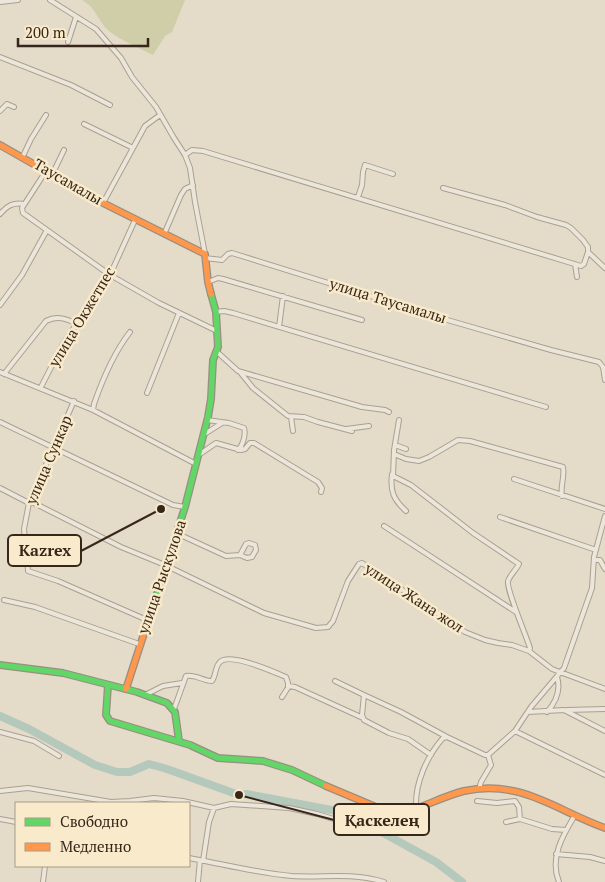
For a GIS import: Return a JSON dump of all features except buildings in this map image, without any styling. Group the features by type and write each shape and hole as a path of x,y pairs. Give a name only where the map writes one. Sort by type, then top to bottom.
{"street":[{"path":"0,2 18,0"},
{"path":"50,0 93,26 121,58 132,77 156,106 185,155 190,168 205,256"},
{"path":"68,42 76,17"},
{"path":"0,57 71,85 110,105"},
{"path":"0,111 7,104 14,107"},
{"path":"103,203 145,126 160,115"},
{"path":"23,156 31,138 46,116"},
{"path":"84,124 133,148"},
{"name":"Таусамалы","path":"0,145 23,156 49,173 135,220"},
{"path":"185,155 197,149 583,265 588,247 572,228 505,205 443,188"},
{"path":"64,150 49,173 24,204 23,214 110,274 217,332"},
{"path":"358,197 366,165 393,174"},
{"path":"165,232 185,189 192,185"},
{"path":"0,214 11,204 24,204"},
{"path":"135,220 165,232 205,256"},
{"name":"улица Окжетпес","path":"40,387 63,344 110,274 135,220"},
{"path":"0,305 22,275 47,230"},
{"path":"588,252 605,268"},
{"name":"улица Таусамалы","path":"205,256 222,260 232,253 444,319 598,362 602,365 605,380"},
{"name":"улица Рыскулова","path":"126,689 139,644 185,507 211,400 213,360 218,347 216,312 208,282 205,256"},
{"path":"575,264 577,277"},
{"path":"208,282 218,278 223,279 362,320"},
{"path":"279,327 283,296"},
{"path":"216,312 233,313 546,407"},
{"path":"147,393 179,313"},
{"path":"77,324 67,319 58,318 46,321 2,373 93,410 196,464"},
{"path":"93,410 108,366 116,350 130,332"},
{"path":"216,351 253,388 293,418 304,417 352,431"},
{"path":"238,371 362,407 389,412"},
{"name":"улица Сункар","path":"74,402 29,502 24,529 28,571 58,581 147,620"},
{"path":"293,418 293,431"},
{"path":"207,420 229,423 244,428 242,445 238,450"},
{"path":"400,420 391,484 396,502 406,511"},
{"path":"0,422 173,505 185,507"},
{"path":"203,435 222,423"},
{"path":"344,429 369,426"},
{"path":"394,454 411,461 418,461 462,439 563,467 562,496"},
{"path":"198,455 216,443 238,450 246,449 249,444 254,443 318,482 321,485 321,492"},
{"path":"395,445 406,449"},
{"path":"392,474 394,477 411,485 472,533 520,564 508,582 508,588 529,650 552,669 605,689"},
{"path":"514,479 605,509"},
{"name":"улица Жана жол","path":"0,488 113,543 165,565 276,618 322,628 328,627 333,621 348,581 359,564 362,563 465,632 498,644 512,645 529,650"},
{"path":"488,755 515,730 527,712 564,668 592,588 594,560 605,516"},
{"path":"500,517 596,550"},
{"path":"384,526 517,613"},
{"path":"176,533 220,554 232,557 240,555 248,558 252,557 256,550 255,545 246,544 240,555"},
{"path":"594,560 600,560 605,568"},
{"path":"4,600 35,607 139,644"},
{"path":"179,741 176,736 174,709 186,676 212,680 219,662 232,659 260,666 286,677 288,688 282,697"},
{"path":"0,665 51,671 108,684 170,704 174,709"},
{"path":"547,712 558,695 557,677"},
{"path":"335,681 402,712 447,737 488,755"},
{"path":"145,695 163,686 182,683"},
{"path":"108,684 106,715 110,721 179,741 218,758 262,761 292,770 395,815 405,813 440,798 478,789 513,790 531,795 605,828"},
{"path":"288,688 291,686 295,687 363,718 389,733 408,739 431,755"},
{"path":"363,718 364,695"},
{"path":"527,712 605,709"},
{"path":"566,710 605,731"},
{"path":"515,730 605,775"},
{"path":"0,732 34,741 59,756"},
{"path":"416,807 416,794 431,755 443,738 447,737"},
{"path":"478,789 491,764 488,755"},
{"path":"0,791 28,788 121,802 165,799 187,802"},
{"path":"477,801 497,803 515,801 519,807 520,819"},
{"path":"190,803 214,808 231,804 300,810 357,826"},
{"path":"198,882 209,822 214,808"},
{"path":"559,882 555,866 556,854 566,830 575,815"},
{"path":"0,819 15,822"},
{"path":"506,822 520,819 552,830 566,830"},
{"path":"556,854 590,857 605,861"},
{"path":"190,858 291,876 362,876 384,882"},
{"path":"43,882 45,867"}],"green space":[{"path":"83,0 185,0 172,32 165,36 153,55 114,35 102,24 93,9"}],"waterway":[{"path":"0,716 29,729 95,765 117,772 130,772 149,764 239,795 247,794 347,813 436,862 462,882"}],"traffic: fast":[{"path":"150,615 185,507 208,417 213,360 218,347 216,312 211,294"},
{"path":"0,665 63,673 137,692 167,703 175,712 179,741"},
{"path":"108,685 106,715 110,721 190,745 218,758 263,761 292,770 326,786"}],"traffic: slow":[{"path":"0,145 93,198 205,254 211,294"},
{"path":"126,689 150,615"},
{"path":"326,786 395,815 464,791 484,788 503,789 537,798 605,828"}],"place":[{"name":"Kazrex","path":"161,509"},
{"name":"Қаскелең","path":"239,795"}]}
